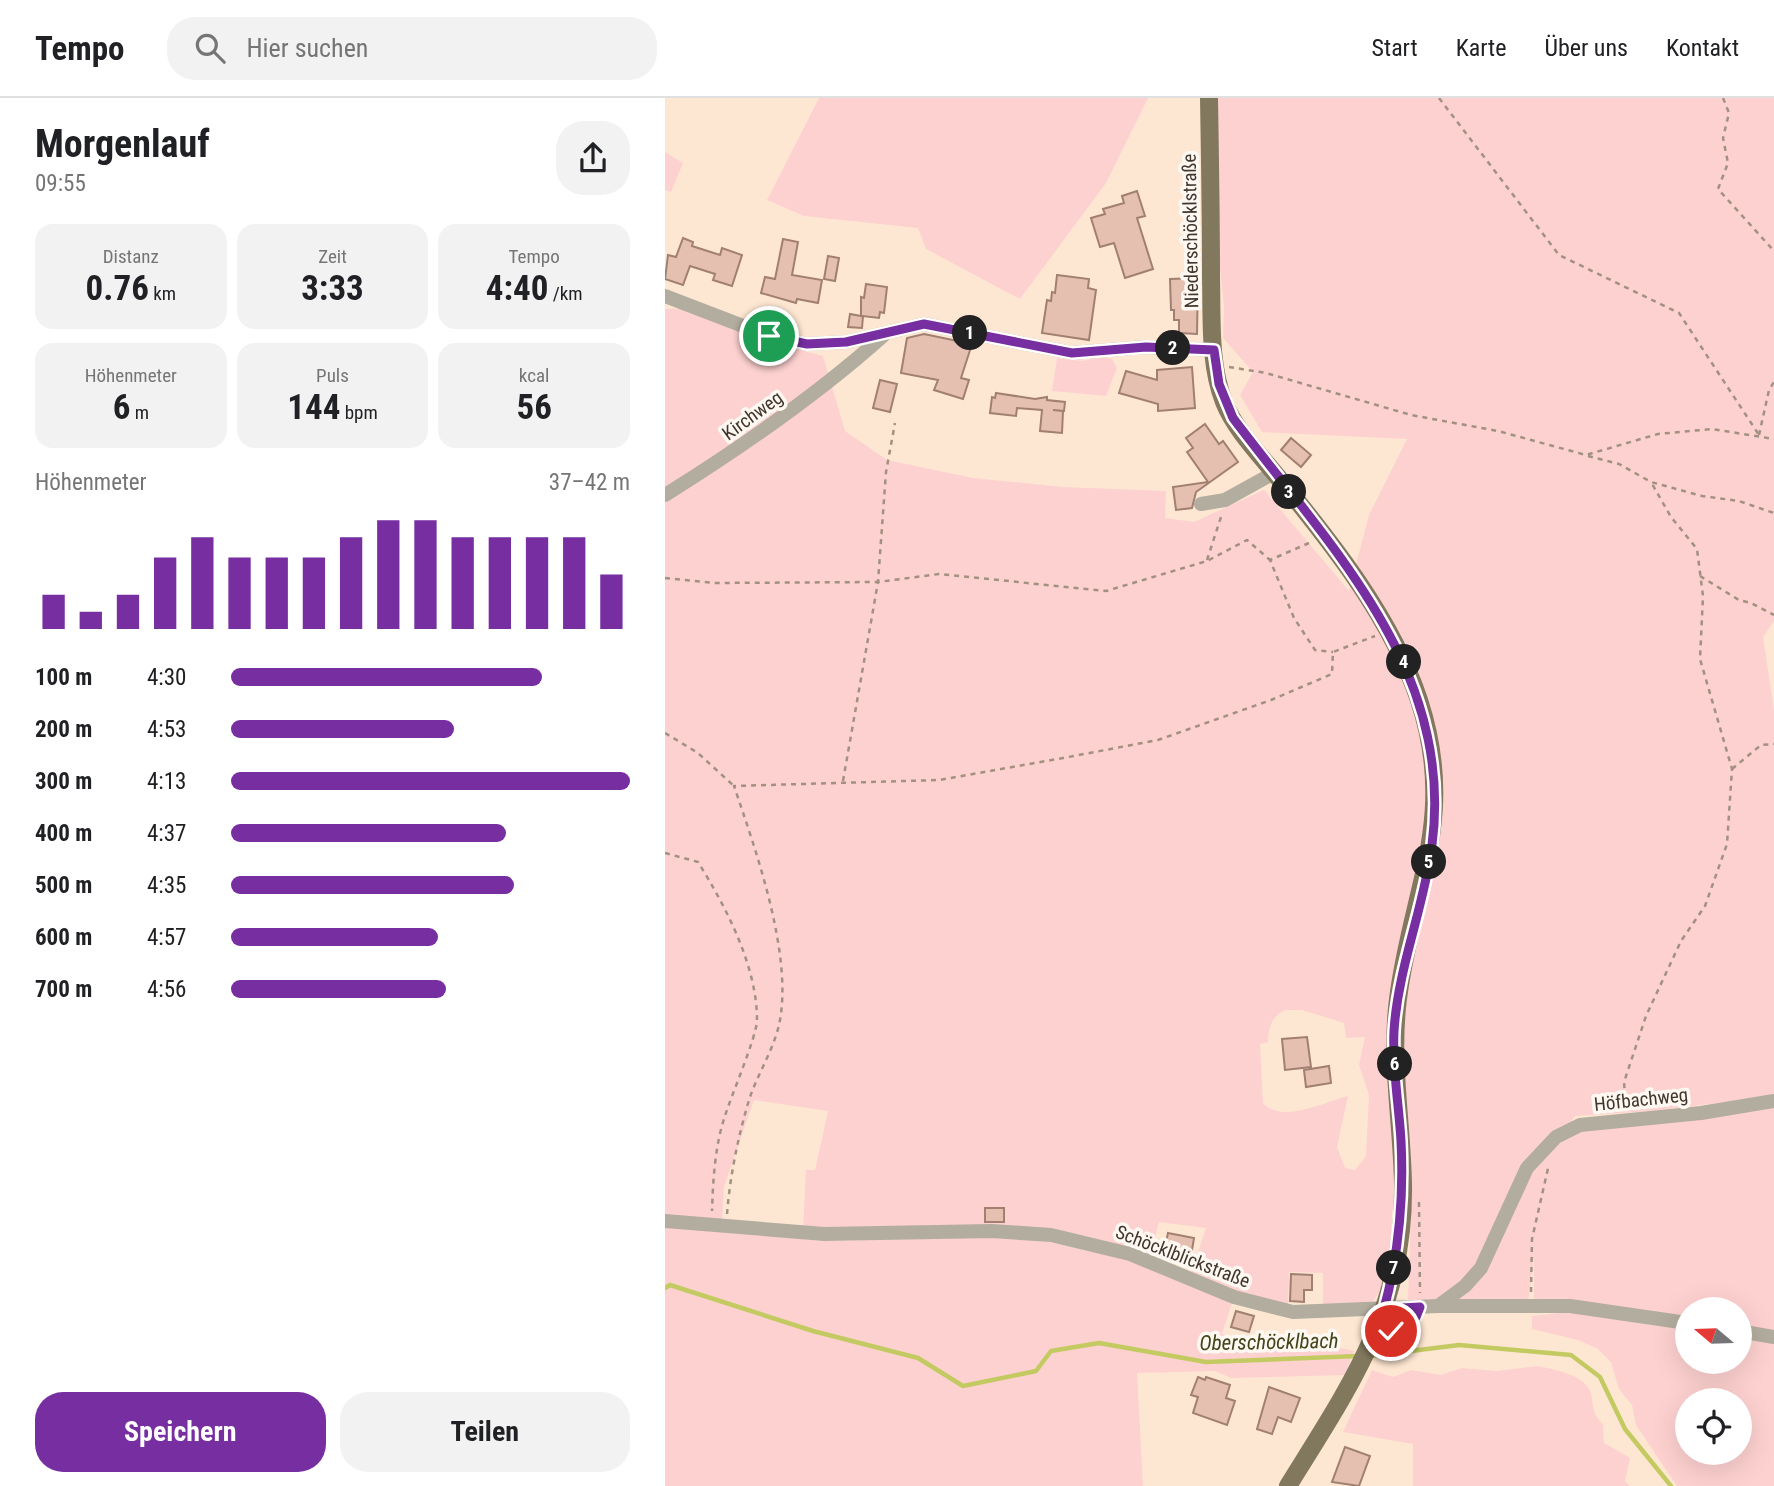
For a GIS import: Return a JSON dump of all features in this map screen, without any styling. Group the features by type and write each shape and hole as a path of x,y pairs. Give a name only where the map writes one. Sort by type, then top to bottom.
{"main road":[{"name":"Niederschöcklstraße","path":"1209,98 1214,350 1224,403 1389,630 1419,699 1430,739 1435,775 1432,845 1401,976 1394,1032 1403,1190 1398,1247 1378,1338 1356,1377 1337,1422 1288,1486"}],"street":[{"path":"665,296 769,336 807,344 846,342 924,324 1072,353 1146,347 1214,350"},
{"name":"Kirchweg","path":"665,495 728,456 856,360 884,335"},
{"path":"846,342 853,350 856,360"},
{"path":"1201,503 1225,500 1274,473"},
{"name":"Höfbachweg","path":"1438,1306 1465,1286 1481,1268 1527,1168 1556,1137 1580,1125 1774,1101"},
{"name":"Schöcklblickstraße","path":"665,1221 856,1236 992,1231 1051,1235 1130,1254 1234,1297 1276,1309 1323,1313 1438,1306 1531,1306 1606,1310 1675,1321"},
{"path":"1752,1333 1774,1336"}],"path":[{"path":"1439,98 1559,255 1679,313 1759,435"},
{"path":"1723,98 1729,113 1723,138 1728,163 1718,190 1774,251"},
{"path":"1228,376 1226,367 1266,373 1411,415 1498,431 1619,464 1651,482 1702,496 1739,501 1774,513"},
{"path":"1759,435 1769,390 1774,382"},
{"path":"843,781 878,582 887,472 895,423"},
{"path":"1586,455 1658,434 1712,429 1774,439"},
{"path":"1628,1119 1624,1082 1646,1016 1681,941 1705,906 1727,844 1732,769 1700,659 1700,576 1697,549 1671,517 1651,482"},
{"path":"1207,561 1225,500"},
{"path":"1270,561 1323,537"},
{"path":"665,578 714,583 878,582 939,574 1106,591 1207,561 1247,540 1270,561 1294,618 1315,650 1333,652 1389,630"},
{"path":"1700,576 1739,600 1774,615"},
{"path":"734,786 939,780 1158,740 1271,700 1332,674 1333,652"},
{"path":"665,733 698,753 734,786 758,858 782,968 779,1025 750,1100 719,1224"},
{"path":"1732,769 1761,745 1774,744"},
{"path":"665,853 698,862 720,897 746,958 757,1022 723,1120 713,1180 719,1224"},
{"path":"1531,1306 1532,1239 1556,1137"},
{"path":"1378,1338 1416,1317 1420,1307 1419,1193"}],"shaded area":[{"path":"819,98 1148,98 1106,183 1020,299 926,249 918,228 804,216 767,200"},
{"path":"1201,98 1774,98 1774,621 1763,637 1774,710 1774,1096 1652,1111 1575,1116 1562,1135 1578,1129 1774,1106 1774,1331 1752,1328 1752,1297 1675,1297 1675,1318 1534,1301 1534,1257 1528,1301 1408,1302 1411,1211 1392,1210 1386,1273 1377,1296 1371,1303 1323,1307 1323,1273 1289,1272 1288,1308 1190,1276 1206,1228 1159,1222 1150,1257 1090,1239 803,1230 806,1170 815,1170 828,1111 754,1100 724,1187 722,1220 665,1216 665,309 691,308 767,341 823,356 845,431 887,460 973,478 1063,487 1166,491 1165,518 1194,522 1264,490 1349,591 1369,515 1407,439 1262,432 1240,395 1253,372 1223,338 1224,305","holes":["1286,1010 1302,1010 1344,1023 1346,1038 1365,1037 1359,1065 1369,1095 1366,1156 1355,1170 1345,1168 1337,1147 1348,1096 1292,1112 1271,1109 1263,1103 1260,1044 1268,1042 1270,1027 1277,1015"]},
{"path":"665,152 683,163 671,192 665,190"},
{"path":"1101,357 1112,359 1117,368 1106,396 1052,391 1057,358 1082,361"},
{"path":"665,1227 823,1241 992,1237 1050,1242 1128,1260 1232,1303 1222,1334 1241,1341 1252,1351 1327,1347 1354,1351 1345,1375 1231,1378 1215,1371 1137,1373 1143,1486 665,1486"},
{"path":"1566,1312 1675,1328 1675,1374 1752,1374 1752,1340 1774,1343 1774,1486 1677,1486 1636,1425 1632,1405 1619,1389 1611,1362 1598,1349 1578,1340 1532,1329 1532,1316"},
{"path":"1538,1366 1569,1374 1588,1388 1595,1413 1603,1424 1604,1443 1630,1458 1625,1481 1630,1486 1413,1486 1413,1444 1343,1432 1372,1370 1393,1377 1411,1370 1441,1375 1462,1368 1496,1371"}],"building":[{"path":"1137,191 1145,216 1137,218 1153,269 1125,278 1114,243 1100,247 1091,218 1105,214 1103,209 1124,203 1122,196"},
{"path":"683,238 693,242 692,246 720,255 722,248 742,255 732,286 713,280 715,274 690,266 683,285 665,279 668,255 676,257"},
{"path":"783,239 798,242 792,275 822,280 818,303 797,299 796,303 761,293 765,277 775,279"},
{"path":"828,256 839,258 835,281 824,279"},
{"path":"1057,275 1089,279 1088,288 1096,290 1089,340 1042,333 1047,300 1051,301 1052,292 1055,293"},
{"path":"1198,278 1197,334 1179,333 1179,320 1174,320 1174,310 1171,310 1170,279"},
{"path":"866,284 887,287 884,313 880,312 879,318 863,316 862,328 848,327 850,314 861,316 861,297 864,298"},
{"path":"924,334 972,344 961,378 969,380 963,399 934,390 938,380 901,373 907,338"},
{"path":"1192,367 1195,408 1158,411 1158,404 1119,393 1126,371 1157,380 1157,370"},
{"path":"880,380 897,384 890,412 873,408"},
{"path":"996,393 1035,399 1047,397 1047,400 1065,402 1064,411 1053,410 1063,411 1062,433 1040,431 1042,410 1017,408 1016,416 990,413 992,397 995,398"},
{"path":"1205,424 1219,444 1223,441 1238,462 1196,492 1192,508 1176,510 1173,487 1208,482 1187,452 1193,448 1186,438"},
{"path":"1291,438 1311,455 1301,467 1281,450"},
{"path":"1307,1037 1311,1067 1285,1070 1282,1039"},
{"path":"1329,1066 1331,1083 1306,1087 1304,1070"},
{"path":"985,1208 1004,1208 1004,1222 985,1222"},
{"path":"1168,1233 1194,1238 1191,1256 1164,1251"},
{"path":"1291,1274 1312,1275 1312,1290 1304,1290 1304,1302 1290,1301"},
{"path":"1236,1311 1254,1316 1249,1332 1231,1327"},
{"path":"1198,1377 1230,1385 1226,1398 1235,1401 1227,1425 1193,1413 1198,1397 1191,1395"},
{"path":"1269,1387 1300,1398 1291,1422 1278,1417 1272,1434 1257,1429"},
{"path":"1345,1447 1370,1456 1359,1486 1332,1482"}],"waterway":[{"name":"Oberschöcklbach","path":"665,1288 670,1285 813,1331 918,1358 963,1386 1036,1371 1051,1351 1099,1343 1206,1362 1358,1356"},
{"name":"Oberschöcklbach","path":"1371,1356 1459,1345 1571,1355 1600,1377 1625,1429 1671,1486"}],"route":[{"path":"769,336 807,344 846,342 884,335 909,325 924,324 1025,346 1072,353 1146,347 1214,350 1224,403 1233,418 1346,568 1389,630 1419,699 1430,739 1435,775 1432,845 1401,976 1394,1032 1403,1190 1398,1247 1384,1309 1420,1307 1416,1317 1391,1331"}]}
